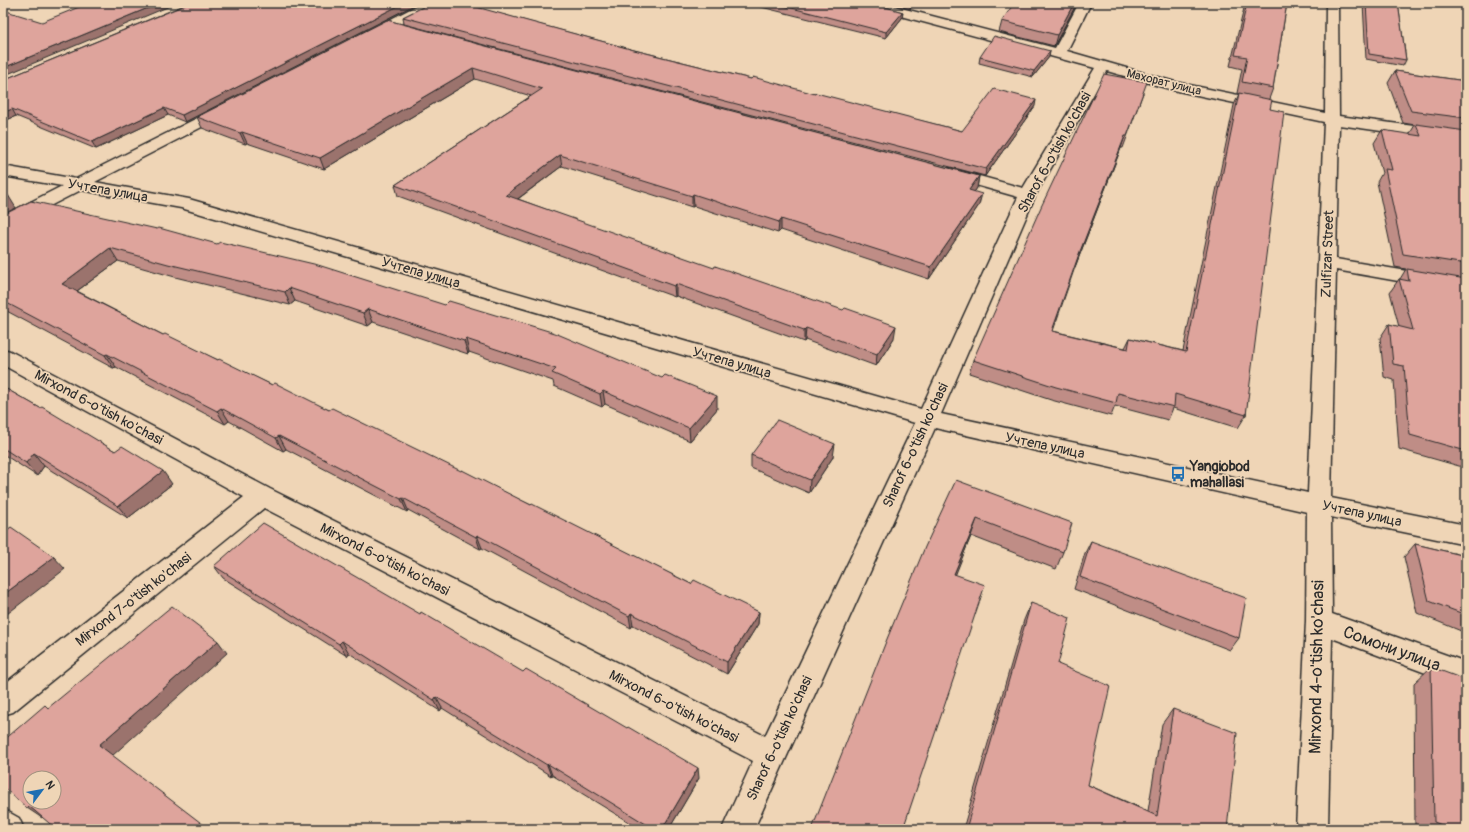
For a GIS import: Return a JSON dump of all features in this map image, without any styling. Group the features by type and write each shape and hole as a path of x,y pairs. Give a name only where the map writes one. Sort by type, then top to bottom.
{"street":[{"path":"355,43 431,3"},
{"name":"Махорат улица","path":"867,3 1059,53 1173,86 1332,119 1466,138"},
{"path":"1059,53 1085,3"},
{"name":"Zulfizar Street","path":"1319,504 1332,119 1332,3"},
{"path":"390,25 413,31"},
{"name":"Sharof 6-o'tish ko'chasi","path":"738,829 770,755 928,419 1028,194 1103,66"},
{"path":"3,223 236,103"},
{"path":"936,169 1028,194"},
{"name":"Учтепа улица","path":"3,171 183,203 928,419 1466,535"},
{"path":"1326,263 1466,287"},
{"name":"Mirxond 6-o'tish ko'chasi","path":"3,356 262,496 770,755"},
{"name":"Mirxond 7-o'tish ko'chasi","path":"3,702 262,496"},
{"name":"Mirxond 4-o'tish ko'chasi","path":"1312,829 1319,621 1319,504"},
{"name":"Сомони улица","path":"1319,621 1466,675"},
{"path":"3,825 8,829"}],"building":[{"path":"89,3 160,3 3,68 3,10 42,22"},
{"path":"190,3 404,3 182,115 164,108 92,142 12,109 3,112 3,80"},
{"path":"431,3 474,3 469,5 634,50 751,79 753,77 962,131 994,89 1036,100 986,169 403,17"},
{"path":"772,3 871,3 903,12 886,32"},
{"path":"1014,3 1074,3 1057,35 1002,21"},
{"path":"1247,3 1287,3 1273,88 1242,82 1247,57 1235,55"},
{"path":"1366,3 1398,3 1406,60 1369,54"},
{"path":"387,20 979,176 969,190 982,194 931,267 781,219 779,222 693,194 692,196 560,155 506,195 714,268 715,266 843,310 845,308 896,326 877,354 806,328 804,330 676,284 674,286 395,185 542,89 473,68 320,158 242,132 240,133 197,117"},
{"path":"994,36 1050,51 1034,71 980,57"},
{"path":"1395,71 1466,81 1466,118 1411,111"},
{"path":"1104,74 1147,82 1127,136 1125,136 1079,254 1052,331 1128,349 1130,338 1186,352 1239,93 1272,100 1270,109 1284,112 1246,415 1175,394 1174,407 1118,393 1116,403 1056,387 973,360 1041,207"},
{"path":"1416,124 1466,131 1466,264 1403,254 1385,169 1392,170 1382,130 1421,136"},
{"path":"31,201 157,229 159,228 217,244 220,242 318,265 445,305 449,301 555,333 662,378 665,375 717,396 689,428 603,391 600,394 552,373 556,369 466,339 464,341 368,309 363,313 289,288 285,292 168,264 110,248 62,284 163,335 165,334 272,385 275,383 329,410 332,408 461,471 462,470 691,584 694,580 759,612 727,662 631,613 629,616 477,535 476,537 403,498 401,499 279,436 276,438 221,408 217,411 107,354 105,355 3,301 3,215"},
{"path":"1407,269 1466,279 1466,451 1410,435 1404,366 1393,364 1389,324 1413,330 1399,279 1409,281"},
{"path":"3,387 40,408 42,407 115,451 122,446 163,471 118,506 34,453 26,463 3,448"},
{"path":"777,420 835,444 810,480 751,455"},
{"path":"956,480 1072,523 1063,552 977,519 954,574 985,585 903,829 812,829 887,639 925,547"},
{"path":"263,523 420,614 421,612 523,672 526,669 698,768 662,829 654,829 436,697 434,700 342,641 339,644 214,566"},
{"path":"11,527 54,557 3,595 3,533"},
{"path":"1091,541 1246,598 1239,638 1080,577"},
{"path":"1415,544 1466,556 1466,615 1429,601"},
{"path":"1031,603 1070,618 1058,664 1110,686 1088,785 1157,816 1173,709 1237,733 1227,829 966,829"},
{"path":"172,606 218,641 99,745 209,829 56,829 34,810 62,810 62,770 22,770 22,804 3,787 3,741 45,705 48,708"},
{"path":"1431,667 1466,680 1466,829 1452,829 1434,822"}],"place":[{"name":"Yangiobod mahallasi","path":"1178,474"}]}
